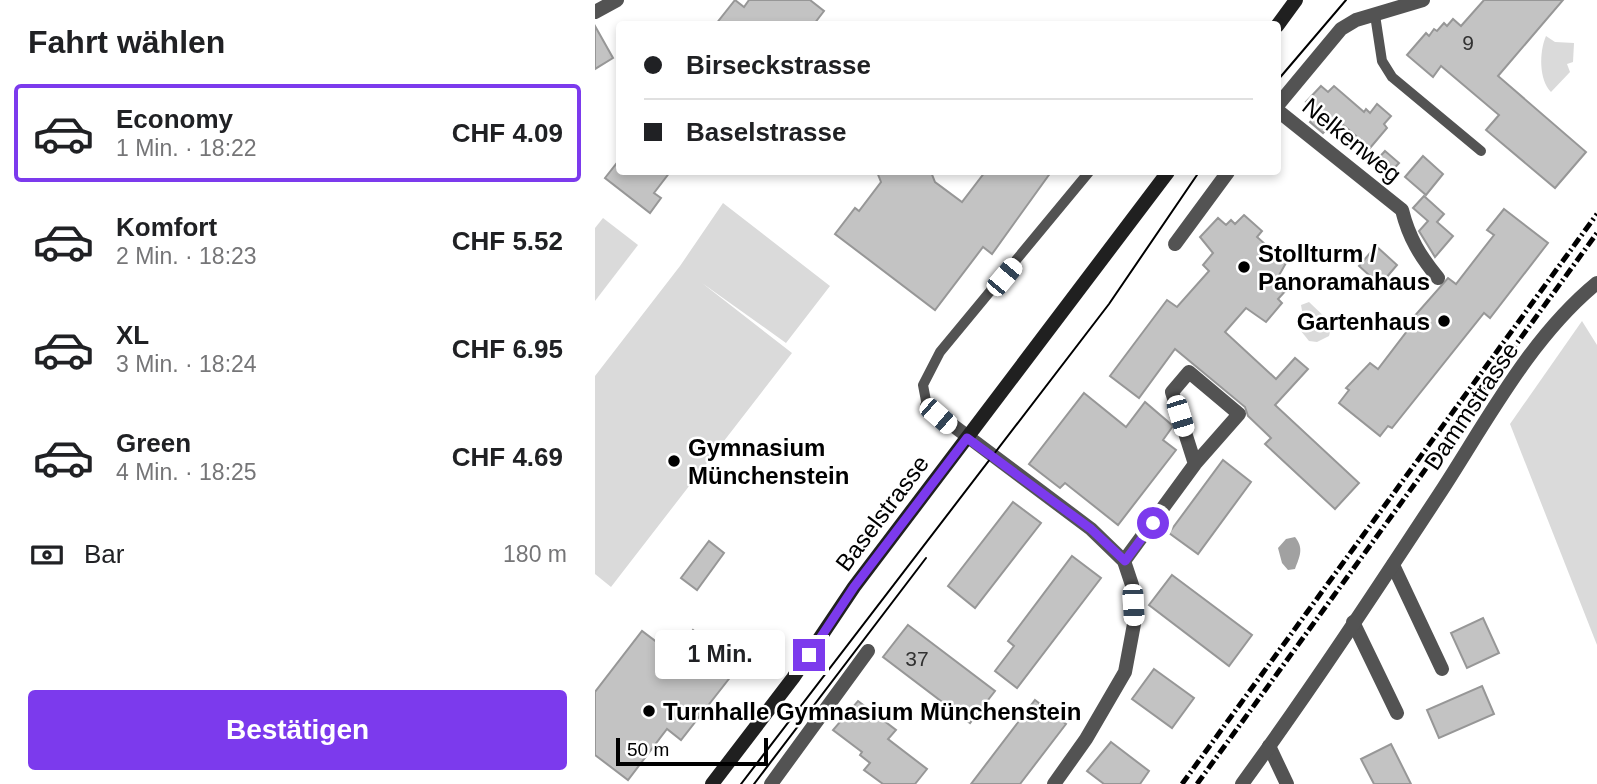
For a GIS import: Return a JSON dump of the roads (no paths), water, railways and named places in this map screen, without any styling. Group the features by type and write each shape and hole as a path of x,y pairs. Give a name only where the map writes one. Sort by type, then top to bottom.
{"main road":[{"path":"1281,21 1296,0"},
{"name":"Baselstrasse","path":"712,784 793,678 854,587 1166,175"}],"street":[{"path":"595,12 617,0"},
{"path":"1281,103 1341,29 1402,4 1423,0"},
{"name":"Nelkenweg","path":"1281,111 1402,210 1408,233 1419,254 1439,278"},
{"path":"1175,244 1226,175"},
{"name":"Dammstrasse","path":"1242,784 1393,565 1513,380 1571,304 1597,283"},
{"path":"1125,561 1195,464 1239,414 1189,372 1173,392 1195,464"},
{"path":"926,406 1091,529 1125,561 1132,585 1134,624 1125,672 1086,739 1054,784"},
{"path":"1393,565 1442,669"},
{"path":"1353,622 1397,713"},
{"path":"771,784 868,651"},
{"path":"1269,746 1287,784"}],"lane":[{"path":"1375,15 1382,61 1392,77 1481,151"},
{"path":"926,406 923,386 940,352 1084,175"}],"tram line":[{"path":"1281,76 1346,0"},
{"path":"741,784 1109,304 1197,175"},
{"path":"754,784 926,558"}],"railway":[{"path":"1182,784 1597,214"},
{"path":"1197,784 1597,233"}],"place":[{"name":"Stollturm / Panoramahaus","path":"1244,267"},
{"name":"Gartenhaus","path":"1444,321"},
{"name":"Gymnasium Münchenstein","path":"674,461"},
{"name":"Turnhalle Gymnasium Münchenstein","path":"649,711"}]}
